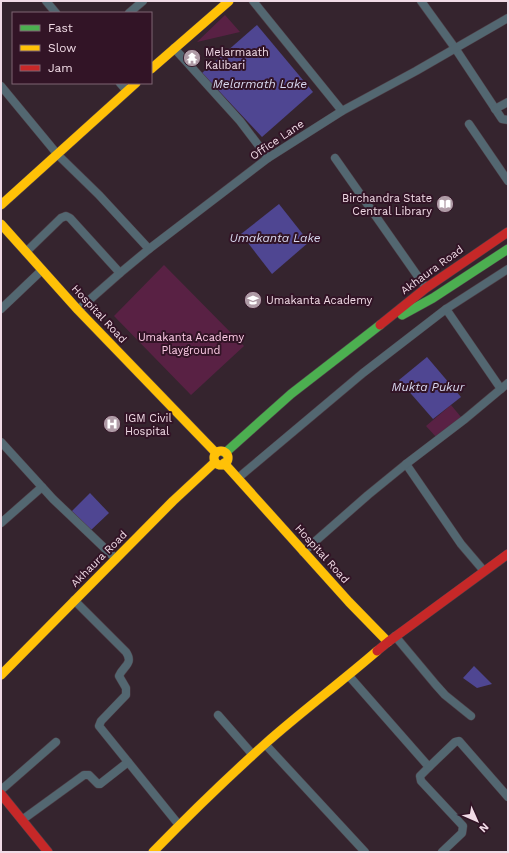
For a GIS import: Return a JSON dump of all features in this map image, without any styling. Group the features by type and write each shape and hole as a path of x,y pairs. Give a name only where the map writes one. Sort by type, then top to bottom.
{"main road":[{"path":"152,68 226,3 234,1"},
{"path":"1,206 135,84"},
{"name":"Hospital Road","path":"1,224 78,310 220,458 348,602 391,639"},
{"name":"Akhaura Road","path":"1,675 173,501 290,394 373,331 426,288 508,232"},
{"path":"373,331 508,239"},
{"name":"Akhaura Road","path":"373,331 433,298 508,249"},
{"path":"153,852 179,825 265,744 349,676 391,639 508,554"},
{"path":"1,794 48,852"}],"street":[{"path":"46,1 55,12"},
{"path":"130,12 143,1"},
{"path":"253,1 342,111"},
{"path":"421,1 455,48 502,119 508,120"},
{"name":"Office Lane","path":"78,310 149,249 268,158 342,111 416,71 508,18"},
{"path":"174,48 240,122 268,158"},
{"path":"121,84 127,91"},
{"path":"1,86 58,155 99,195 149,249"},
{"path":"495,109 508,102"},
{"path":"468,124 508,181"},
{"path":"335,158 426,288"},
{"path":"26,252 61,218 66,216 70,218 120,273"},
{"path":"238,478 363,372 446,309 508,268"},
{"path":"1,309 42,270"},
{"path":"446,309 501,388"},
{"path":"303,552 368,495 465,419 508,383"},
{"path":"1,442 42,487 116,559"},
{"path":"406,464 461,544 484,571"},
{"path":"1,523 42,487"},
{"path":"74,600 126,652 130,660 119,676 126,688 126,695 99,724 100,729 179,825"},
{"path":"391,639 445,694 471,716"},
{"path":"349,676 428,767"},
{"path":"218,715 253,755"},
{"path":"442,852 462,833 462,824 421,781 420,776 455,742 460,741 508,797"},
{"path":"1,790 56,742"},
{"path":"265,744 365,852"},
{"path":"22,820 84,775 88,774 96,783 100,784 128,762"}],"green space":[{"path":"225,15 240,32 197,42"},
{"name":"Umakanta Academy Playground","path":"164,265 244,346 191,395 114,316"},
{"path":"451,405 461,417 437,438 426,426"}],"water":[{"name":"Melarmath Lake","path":"257,25 313,92 262,137 202,73"},
{"name":"Umakanta Lake","path":"279,204 309,242 272,274 241,234"},
{"name":"Mukta Pukur","path":"427,357 461,397 433,419 399,380"},
{"path":"90,493 109,513 90,531 71,512"},
{"path":"474,666 492,684 477,688 463,678"}],"traffic: fast":[{"path":"402,315 433,298 508,249"},
{"path":"225,453 291,394 380,325"}],"traffic: slow":[{"path":"152,68 229,1"},
{"path":"1,205 135,84"},
{"path":"1,224 78,310 216,453"},
{"path":"221,451 226,453 228,458 226,463 221,465 216,463 214,458 216,453 221,451"},
{"path":"1,675 173,501 215,462"},
{"path":"224,463 349,602 388,642"},
{"path":"153,852 236,770 292,720 377,651"}],"traffic: jam":[{"path":"380,325 426,288 508,232"},
{"path":"377,651 508,554"},
{"path":"1,794 48,852"}],"place":[{"name":"Melarmaath Kalibari","path":"192,58"},
{"name":"Birchandra State Central Library","path":"445,204"},
{"name":"Umakanta Academy","path":"253,300"},
{"name":"IGM Civil Hospital","path":"112,424"}]}
